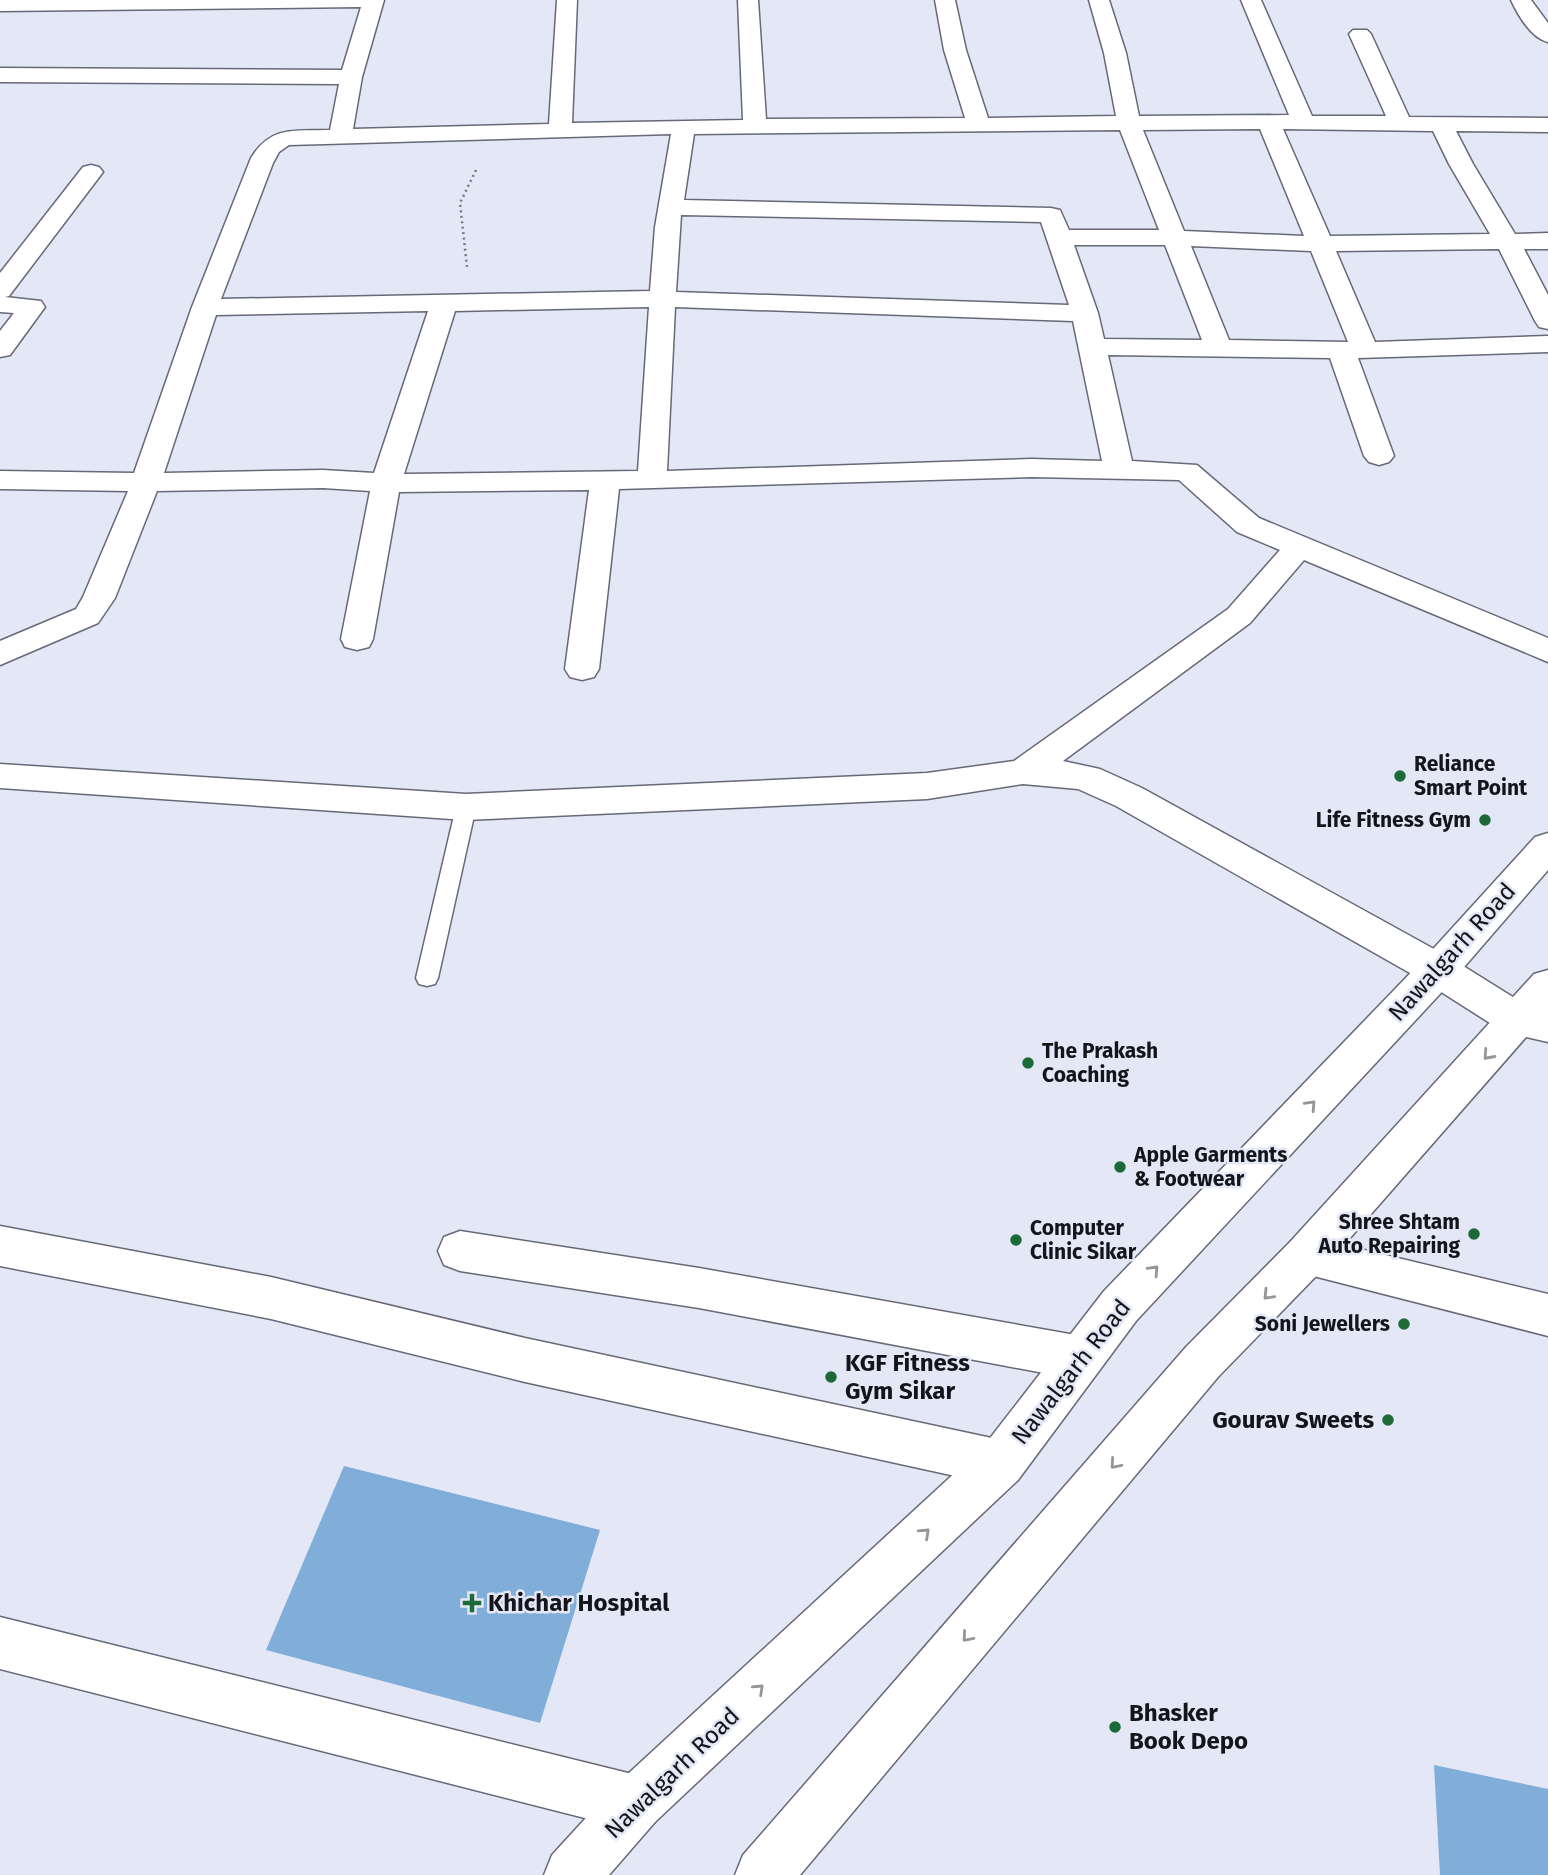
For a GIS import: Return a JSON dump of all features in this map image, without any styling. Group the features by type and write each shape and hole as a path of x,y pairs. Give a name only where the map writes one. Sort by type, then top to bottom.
{"street":[{"path":"560,130 566,0"},
{"path":"748,0 755,126"},
{"path":"945,0 955,50 979,125"},
{"path":"1099,0 1115,53 1129,124 1219,349"},
{"path":"1251,0 1304,123"},
{"path":"1521,0 1527,12 1548,36"},
{"path":"1,2 374,1 351,77 340,136"},
{"path":"1360,34 1401,125"},
{"path":"0,75 351,77"},
{"path":"1269,122 1319,244 1353,350 1379,456"},
{"path":"0,654 87,616 99,598 146,482 205,307 267,150 274,142 285,138 755,126 1269,122 1548,125"},
{"path":"1093,347 1353,350 1546,342 1507,241 1461,164 1443,125"},
{"path":"652,480 670,207 684,127"},
{"path":"0,290 91,172"},
{"path":"670,207 1051,215 1085,313 1119,470"},
{"path":"1059,237 1175,238 1319,244 1548,241"},
{"path":"205,307 663,299 1085,313"},
{"path":"357,639 386,483 444,303"},
{"path":"0,304 32,307 0,349"},
{"path":"0,480 146,482 323,479 386,483 652,480 1032,468 1187,471 1248,525 1548,651"},
{"path":"582,669 606,480"},
{"path":"1023,772 1239,616 1299,547"},
{"path":"0,776 466,807 927,786 1023,772 1064,773 1087,778 1129,797 1533,1023"},
{"name":"Nawalgarh Road","path":"572,1875 636,1803 1001,1463 1120,1306 1438,970 1548,845"},
{"path":"764,1875 1202,1362 1533,1023 1548,985"},
{"path":"0,1246 271,1298 525,1360 1001,1463"},
{"path":"460,1251 726,1293 1081,1358"},
{"path":"1306,1256 1548,1315"},
{"path":"0,1643 636,1803"}],"lane":[{"path":"427,978 466,807"}],"path":[{"path":"444,303 468,278 460,203 494,132"}],"building":[{"path":"344,1466 600,1530 540,1723 266,1650"},
{"path":"1434,1765 1548,1789 1548,1875 1440,1875"}],"place":[{"name":"Reliance Smart Point","path":"1400,776"},
{"name":"Life Fitness Gym","path":"1485,820"},
{"name":"The Prakash Coaching","path":"1028,1063"},
{"name":"Apple Garments & Footwear","path":"1120,1167"},
{"name":"Shree Shtam Auto Repairing","path":"1474,1234"},
{"name":"Computer Clinic Sikar","path":"1016,1240"},
{"name":"Soni Jewellers","path":"1404,1324"},
{"name":"KGF Fitness Gym Sikar","path":"831,1377"},
{"name":"Gourav Sweets","path":"1388,1420"},
{"name":"Khichar Hospital","path":"472,1603"},
{"name":"Bhasker Book Depo","path":"1115,1727"}]}
